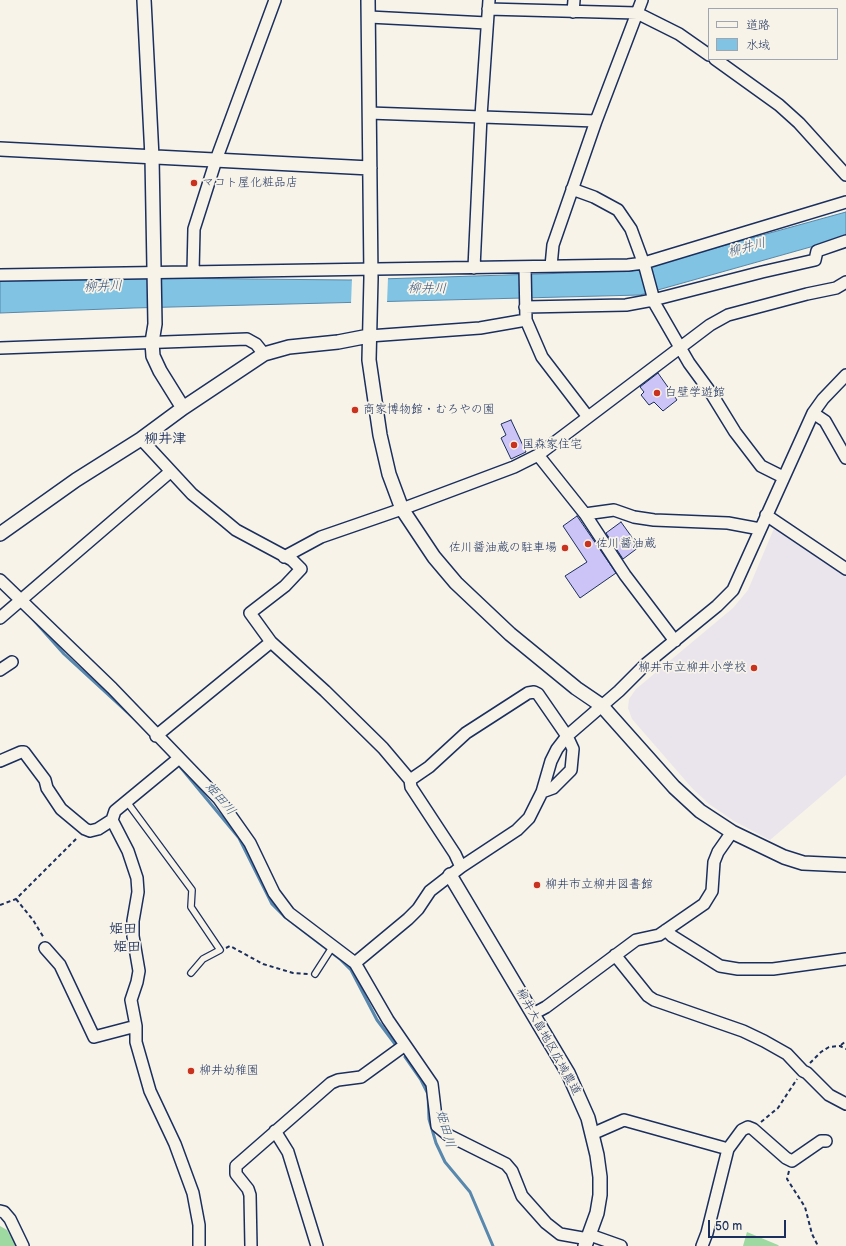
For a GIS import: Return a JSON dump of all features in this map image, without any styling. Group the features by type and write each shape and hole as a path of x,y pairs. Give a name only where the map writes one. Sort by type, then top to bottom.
{"street":[{"path":"144,0 152,157 155,324 152,342 153,356 160,371 183,408"},
{"path":"193,272 194,229 216,160 274,0"},
{"path":"368,0 371,273 369,360 380,435 389,474 402,509 434,556 456,584 510,634 570,683 601,705 674,787 700,810 732,832 784,857 803,863 846,865"},
{"path":"573,12 574,0"},
{"path":"551,266 553,245 572,189 642,0"},
{"path":"474,268 480,116 488,4 573,12 637,13 679,34 708,54"},
{"path":"369,17 487,23"},
{"path":"715,60 779,105 799,123 846,175"},
{"path":"369,113 596,121"},
{"path":"0,149 370,168"},
{"path":"572,189 594,197 618,210 631,229 645,265 652,298 681,347 735,432 761,466 783,477"},
{"path":"0,275 153,277 193,272 371,273 474,268 524,269 551,266 645,265 846,202"},
{"path":"525,303 626,305 815,260 817,250 846,241"},
{"path":"524,269 526,320 542,357 588,417"},
{"path":"284,557 321,537 402,509 514,467 538,455 710,325 728,315 807,294 836,288 846,282"},
{"path":"0,534 76,480 141,439 183,408 264,354 289,347 338,342 369,336 480,328 526,320"},
{"path":"0,348 247,339 256,344 264,354"},
{"path":"355,962 408,919 430,891 461,867 517,830 529,818 542,792 551,761 566,736 619,691 634,675 718,606 733,590 813,413 846,374"},
{"path":"813,413 825,421 846,458"},
{"path":"141,439 192,494 236,530 292,560 301,570 285,586 250,613 271,642 325,691 383,748 410,780 411,787 455,854 461,867"},
{"path":"538,455 585,514 626,575 675,641"},
{"path":"0,618 170,472"},
{"path":"585,514 614,510 634,517 654,520 728,523 760,529"},
{"path":"766,515 846,569"},
{"path":"0,580 20,601 112,688 178,759 219,799 236,821 250,843 274,893 289,913 355,962 388,1020 432,1084 437,1126 448,1135 506,1164 512,1171 522,1196 546,1223 560,1234 621,1246"},
{"path":"156,736 271,642"},
{"path":"0,670 12,662"},
{"path":"410,780 438,759 466,733 528,693 534,692 538,694 573,749 571,770 553,788 542,792"},
{"path":"0,761 24,752 45,780 47,788 60,809 85,829 90,831 98,829 112,820 115,811 178,759"},
{"path":"112,820 128,851 137,878 138,892 133,921 138,970 137,982 131,1000 136,1026 136,1042 150,1091 165,1119 197,1208 199,1246"},
{"path":"533,1014 546,1007 615,954 636,940 660,935 708,899 712,890 714,862 718,852 732,832"},
{"name":"柳井大畠地区広域農道","path":"450,875 578,1093 592,1134 600,1177 600,1195 597,1213 588,1240"},
{"path":"666,930 672,936 720,966 738,969 773,969 846,959"},
{"path":"45,944 60,965 94,1037 136,1026"},
{"path":"615,954 648,996 654,1000 743,1031 764,1041 787,1054 802,1071 807,1072 829,1095 846,1104"},
{"path":"251,1246 250,1195 248,1189 236,1174 236,1166 331,1083 338,1080 361,1077 404,1045"},
{"path":"592,1134 624,1120 728,1149"},
{"path":"702,1246 707,1233 728,1149 742,1130 748,1127 753,1129 786,1158 792,1161 820,1141 826,1141"},
{"path":"275,1131 288,1152 317,1246"},
{"path":"0,1211 4,1212 10,1219 23,1246"}],"lane":[{"path":"127,802 192,890 190,907 220,950 204,959 191,973"},
{"path":"315,974 333,946"}],"path":[{"path":"0,906 16,899 72,845 85,829"},
{"path":"16,899 33,920 45,944"},
{"path":"220,950 230,946 263,964 293,973 315,974"},
{"path":"840,1046 846,1041"},
{"path":"753,1129 778,1108 802,1071 821,1052 829,1047 840,1046 846,1049"},
{"path":"792,1161 793,1164 787,1179 805,1207 812,1234 818,1246"}],"shaded area":[{"name":"柳井市立柳井小学校","path":"775,526 846,576 846,775 770,840 734,821 709,804 692,788 632,719 628,708 629,699 636,689 733,608 748,590"}],"green space":[{"path":"0,1226 7,1230 16,1246 0,1246"},
{"path":"747,1232 778,1245 779,1246 743,1246"}],"water":[{"name":"柳井川","path":"846,212 846,237 640,295 133,308 0,313 0,279 153,278 349,280 632,271"}],"pier":[{"path":"352,278 388,278 387,303 351,304"}],"building":[{"name":"白壁学遊館","path":"658,373 677,400 663,411 654,402 649,405 641,395 644,392 640,387"},
{"name":"国森家住宅","path":"511,420 526,452 511,459 501,438 506,435 501,424"},
{"name":"佐川醤油蔵","path":"577,516 616,573 580,598 565,576 587,562 563,526"},
{"path":"621,522 639,547 623,559 606,533"}],"waterway":[{"name":"姫田川","path":"30,616 64,654 140,724"},
{"name":"姫田川","path":"177,763 239,838 272,904 285,917 340,959 351,970 377,1020 395,1044"},
{"name":"姫田川","path":"405,1057 421,1080 428,1094 429,1119 436,1143 445,1162 470,1192 493,1246"}],"place":[{"name":"マコト屋化粧品店","path":"194,183"},
{"name":"白壁学遊館","path":"657,393"},
{"name":"商家博物館・むろやの園","path":"355,410"},
{"name":"国森家住宅","path":"514,445"},
{"name":"佐川醤油蔵","path":"588,544"},
{"name":"佐川醤油蔵の駐車場","path":"565,548"},
{"name":"柳井市立柳井小学校","path":"754,668"},
{"name":"柳井市立柳井図書館","path":"537,885"},
{"name":"柳井幼稚園","path":"191,1071"}],"district":[{"name":"柳井津","path":"165,439"},
{"name":"姫田","path":"123,929"},
{"name":"姫田","path":"127,947"}]}
